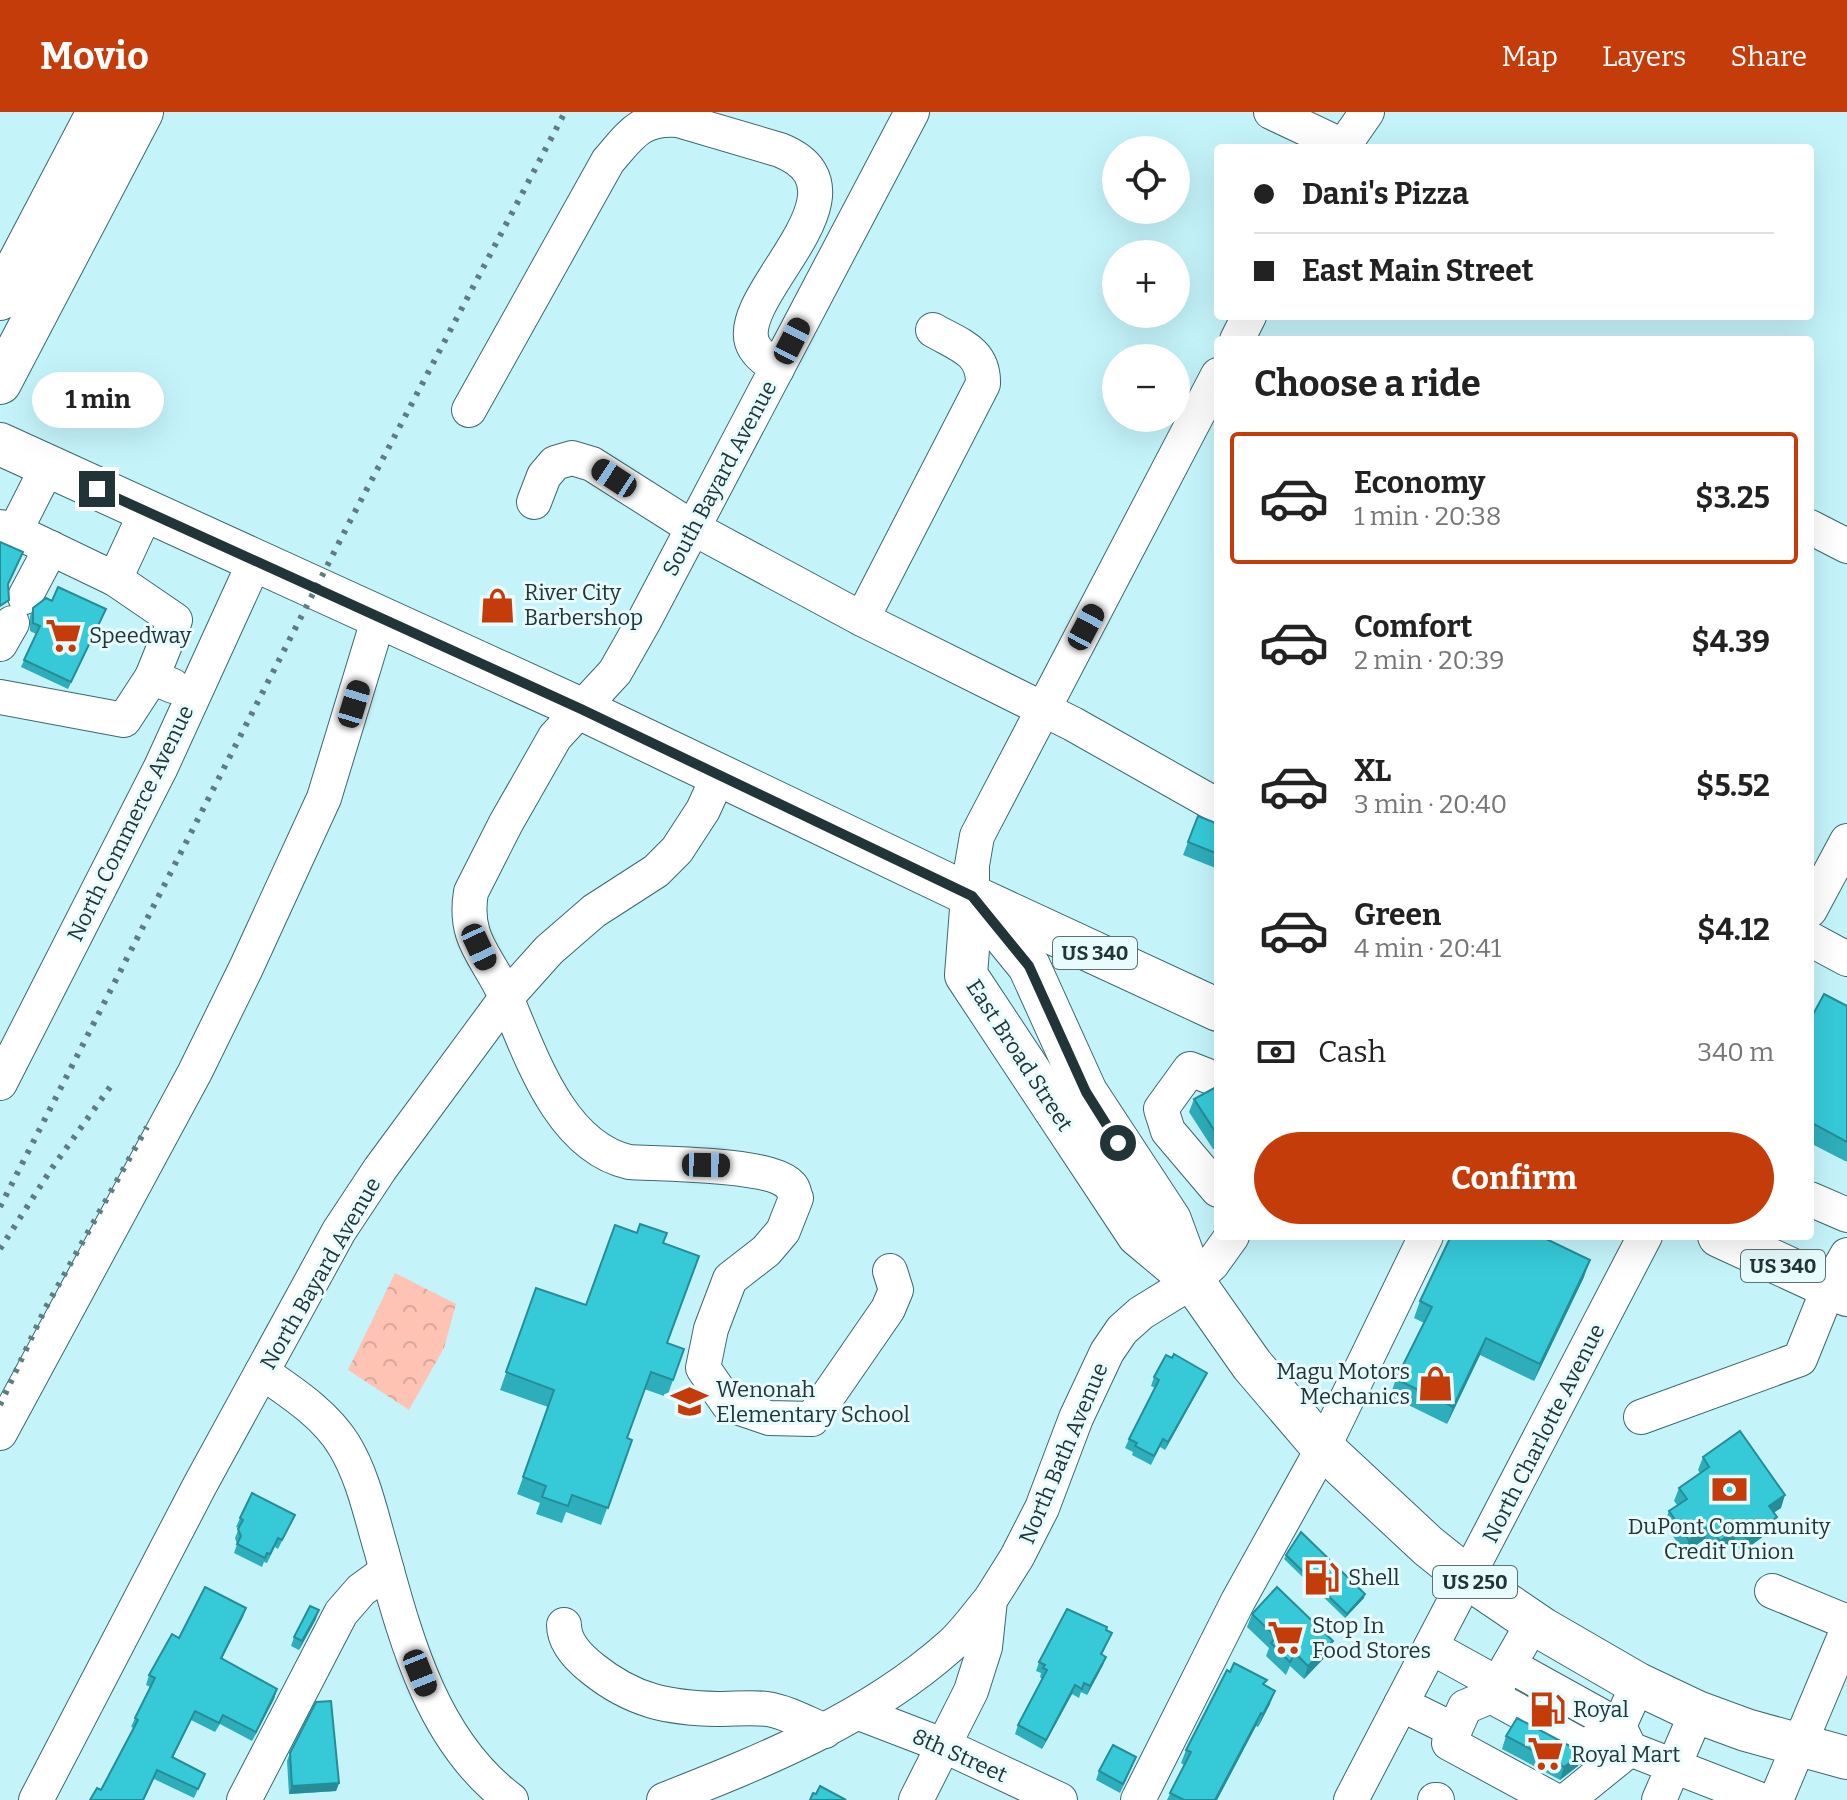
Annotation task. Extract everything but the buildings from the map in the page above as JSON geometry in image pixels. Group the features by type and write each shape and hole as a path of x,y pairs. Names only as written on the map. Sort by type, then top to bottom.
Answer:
{"main road":[{"path":"0,299 98,112"},
{"path":"0,383 142,112"},
{"name":"US 250","path":"0,444 581,709 972,896"},
{"name":"US 340","path":"972,896 1214,1008"},
{"name":"East Broad Street","path":"972,896 966,975 1138,1235 1193,1281"},
{"name":"East Broad Street","path":"972,896 1029,966 1086,1092 1170,1220 1193,1281 1252,1365 1323,1448 1428,1546 1533,1623 1638,1684 1697,1712 1847,1758"},
{"name":"US 340","path":"1730,1240 1841,1279"}],"street":[{"name":"South Bayard Avenue","path":"890,1271 896,1290 888,1309 812,1419 769,1418 728,1404 703,1368 711,1329 730,1279 766,1251 783,1231 796,1198 791,1186 780,1179 725,1166 629,1162 594,1148 577,1131 545,1085 523,1045 506,998 469,928 471,892 506,823 555,737 615,672 912,112"},
{"path":"1271,112 1336,144"},
{"path":"1344,144 1367,112"},
{"path":"469,410 608,161 636,129 661,119 678,120 780,150 796,157 810,174 815,199 807,224 759,309 751,330 752,342 758,353 777,369"},
{"path":"862,619 983,384 984,369 979,360 969,350 933,330"},
{"path":"972,896 972,865 977,836 1214,383"},
{"path":"534,502 549,468 564,459 580,459 592,464 693,528 862,619 1073,724 1214,804"},
{"path":"0,697 124,720 152,677 175,620 115,579 8,529 48,466"},
{"path":"115,579 146,512"},
{"path":"1814,529 1847,546"},
{"path":"12,615 51,548"},
{"name":"North Commerce Avenue","path":"0,1083 161,767 255,561"},
{"path":"0,1433 195,1072 246,968 324,798 379,617"},
{"path":"152,677 193,695"},
{"name":"North Bayard Avenue","path":"36,1800 133,1611 262,1372 339,1231 380,1169 506,998 549,950 594,911 656,871 677,850 703,810 719,775"},
{"path":"1814,903 1847,841"},
{"path":"1814,941 1847,959"},
{"path":"1214,1078 1190,1069 1161,1109 1168,1131 1214,1185"},
{"path":"1207,1153 1183,1117 1190,1106 1214,1089"},
{"path":"1814,1201 1847,1215"},
{"name":"North Bath Avenue","path":"916,1800 971,1691 985,1647 990,1600 1042,1508 1076,1418 1107,1352 1122,1330 1141,1313 1193,1281 1212,1264 1229,1240"},
{"path":"1138,1800 1238,1601 1323,1448 1424,1240"},
{"name":"North Charlotte Avenue","path":"1351,1800 1643,1240"},
{"path":"1641,1417 1800,1359 1841,1279"},
{"path":"262,1372 297,1397 326,1423 344,1445 368,1504 409,1644 432,1702 452,1737 476,1768 511,1800"},
{"path":"244,1800 341,1613 361,1590 387,1571"},
{"path":"1772,1591 1847,1622"},
{"path":"664,1800 734,1773 859,1713 905,1683 953,1644 990,1600"},
{"path":"1533,1623 1499,1682 1465,1707 1449,1743 1540,1797"},
{"path":"564,1625 567,1641 582,1661 634,1696 662,1705 698,1709 766,1709 782,1712 825,1731"},
{"path":"1776,1800 1847,1631"},
{"path":"1431,1647 1499,1682 1625,1737 1674,1766 1761,1800"},
{"path":"1567,1800 1625,1737 1638,1684"},
{"path":"1401,1704 1454,1730"},
{"path":"1659,1800 1697,1712"},
{"name":"8th Street","path":"859,1713 945,1746 1060,1800"}],"green space":[{"path":"395,1273 456,1304 444,1348 409,1410 348,1370"}],"railway":[{"path":"0,1207 348,525 565,112"},
{"path":"0,1249 52,1168 110,1087"},
{"path":"0,1405 45,1309 147,1127"}],"place":[{"name":"River City Barbershop","path":"498,605"},
{"name":"Speedway","path":"63,635"},
{"name":"Magu Motors Mechanics","path":"1436,1384"},
{"name":"Wenonah Elementary School","path":"690,1402"},
{"name":"DuPont Community Credit Union","path":"1729,1490"},
{"name":"Shell","path":"1322,1577"},
{"name":"Stop In Food Stores","path":"1286,1638"},
{"name":"Royal","path":"1547,1709"},
{"name":"Royal Mart","path":"1545,1754"}],"route":[{"path":"97,489 581,709 972,896 1029,966 1086,1092 1118,1143"}]}
